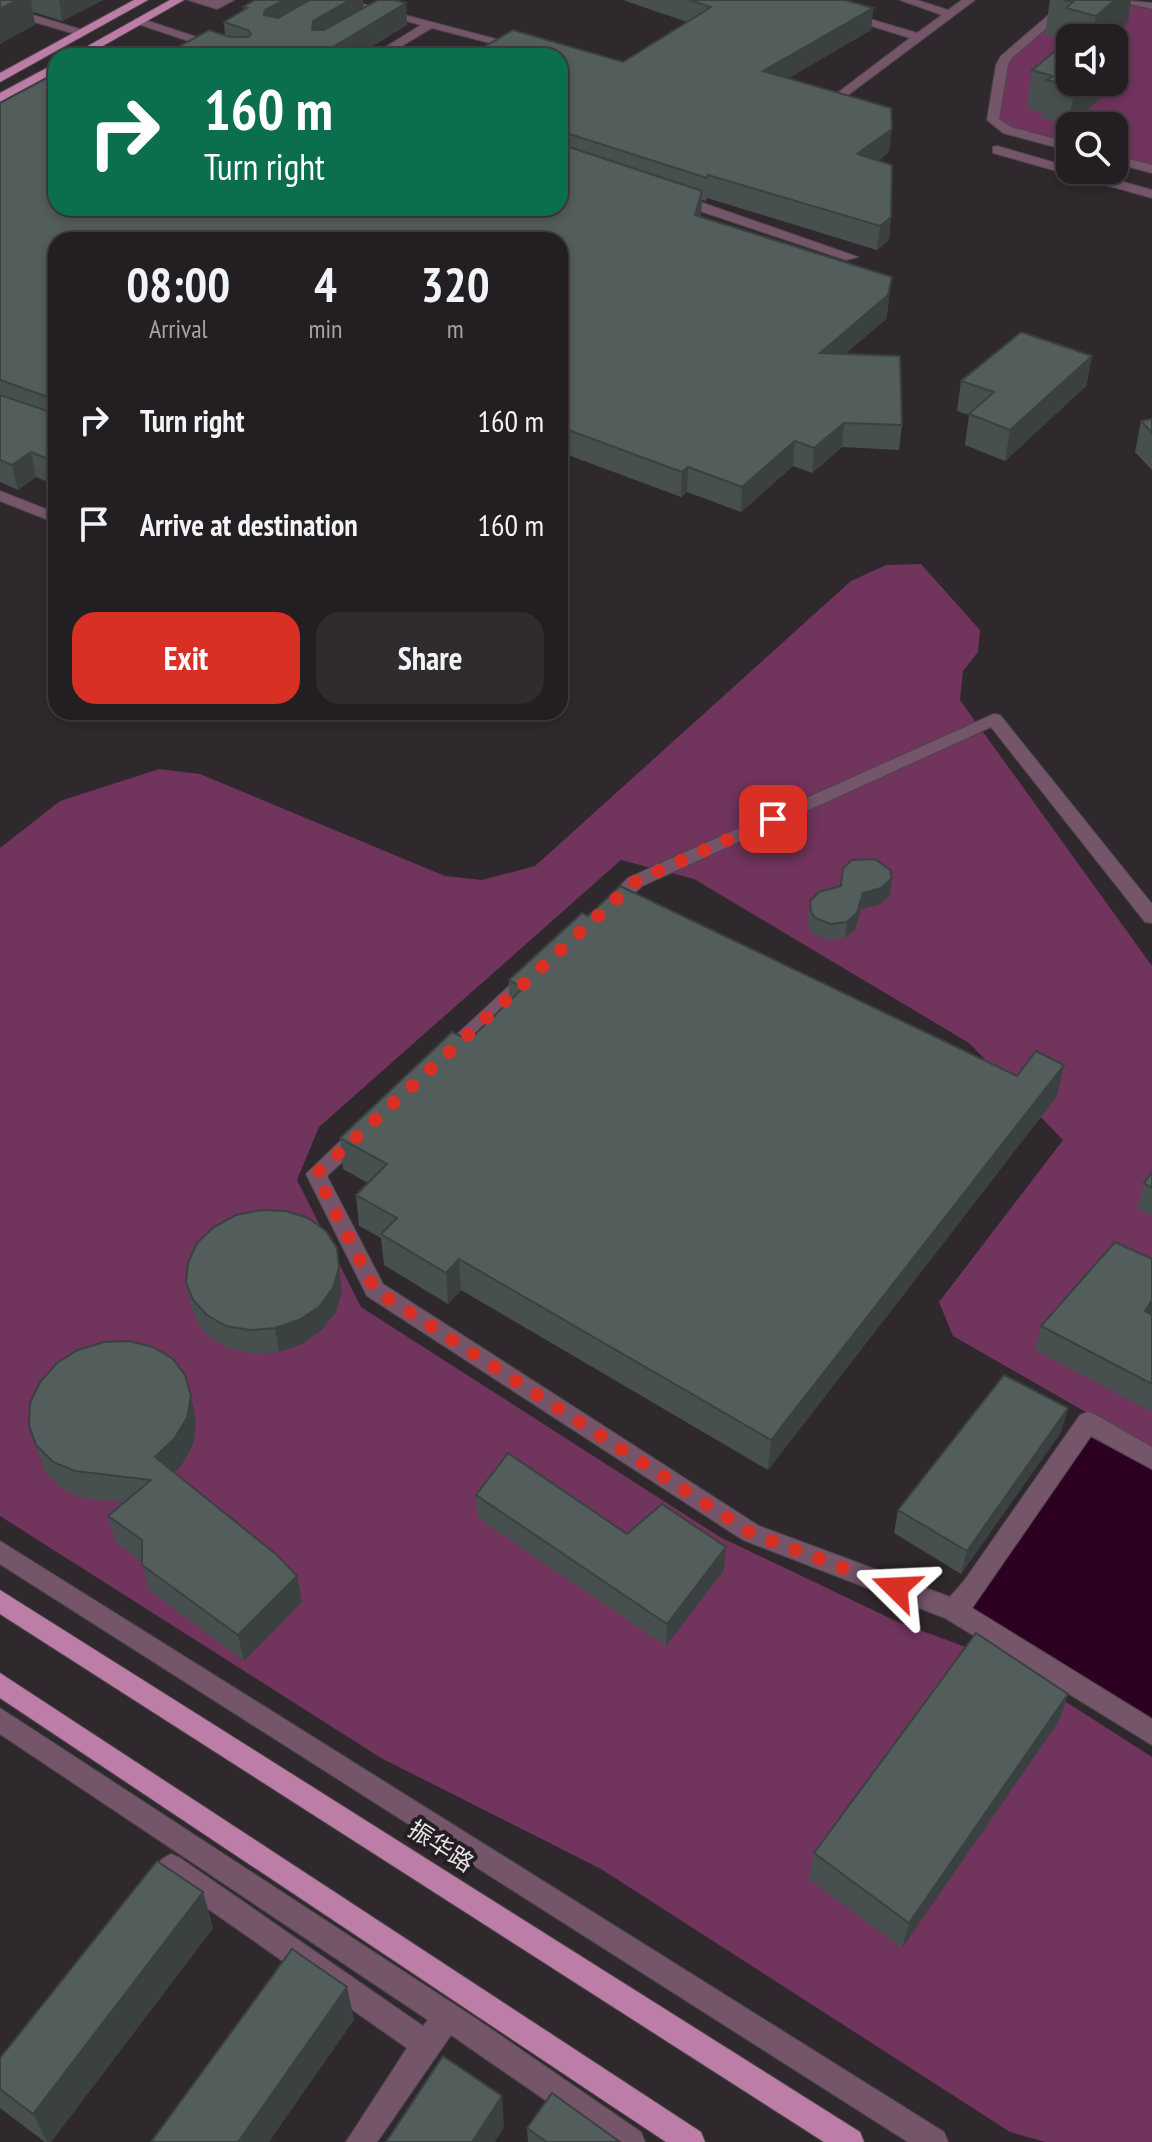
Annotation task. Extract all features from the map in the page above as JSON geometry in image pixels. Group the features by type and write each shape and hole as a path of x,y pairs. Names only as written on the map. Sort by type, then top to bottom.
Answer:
{"main road":[{"path":"55,48 142,0"},
{"path":"90,48 178,0"},
{"path":"0,78 48,52"},
{"path":"0,98 48,71"},
{"name":"振华路","path":"0,1601 850,2142"},
{"path":"0,1684 691,2142"}],"street":[{"path":"194,0 217,6 228,0"},
{"path":"794,0 919,37"},
{"path":"821,8 834,0"},
{"path":"906,0 950,14"},
{"path":"840,97 969,0"},
{"path":"1056,143 1007,130 993,120 1002,65 1007,56 1073,0"},
{"path":"1126,0 1152,6"},
{"path":"332,3 382,12 523,48"},
{"path":"0,8 82,33"},
{"path":"370,19 382,12"},
{"path":"139,21 220,48"},
{"path":"390,48 431,24"},
{"path":"997,150 1152,194"},
{"path":"1128,163 1152,169"},
{"path":"662,194 851,257"},
{"path":"0,496 48,515"},
{"path":"590,924 635,882 994,719 1152,917"},
{"path":"430,1070 544,966"},
{"path":"373,1122 316,1174 375,1290 751,1533 954,1610 1152,1733"},
{"path":"954,1610 973,1589 1088,1422 1152,1459"},
{"path":"0,1551 934,2142"},
{"path":"0,1720 631,2142"},
{"path":"133,1915 171,1867 426,2045"},
{"path":"360,2142 448,2017"}],"shaded area":[{"path":"1073,0 1126,0 1152,6 1152,169 1128,163 1128,112 1056,112 1056,143 1007,130 993,120 1002,65"},
{"path":"921,564 980,630 978,652 963,671 960,700 1152,966 1152,1450 953,1336 939,1302 1063,1140 969,1043 694,879 621,860 319,1127 297,1180 361,1307 720,1537 898,1622 1001,1660 1152,1757 1152,2142 1045,2142 1010,2132 601,1869 381,1758 0,1516 0,848 60,801 159,769 200,774 445,876 482,880 535,866 851,581 886,565"},
{"path":"1088,1422 1152,1459 1152,1733 954,1610"}],"building":[{"path":"0,0 17,0 0,9"},
{"path":"255,0 284,0 265,10 264,15 278,18 310,0 350,0 313,21 312,30 324,30 378,0 406,3 331,48 176,48 209,30 230,37 248,37 251,34 248,30 224,22 247,8 243,7"},
{"path":"689,0 845,0 873,8 763,71 891,108 892,129 857,154 892,165 891,217 880,226 708,175 707,178 568,134 568,48 483,48 513,30 623,62 711,7"},
{"path":"1063,0 1115,0 1096,16 1066,8 1073,2"},
{"path":"1056,50 1056,83 1047,80 1053,76 1032,70"},
{"path":"48,77 48,216 568,216 568,147 702,191 695,215 892,277 888,295 820,353 900,356 902,425 844,423 814,448 795,441 742,487 688,467 682,472 568,430 568,232 48,232 48,397 0,380 0,103"},
{"path":"1021,332 1092,356 1010,430 969,414 994,392 961,381"},
{"path":"0,395 48,411 48,459 31,452 12,465 0,460"},
{"path":"1152,419 1152,433 1141,421"},
{"path":"875,859 890,870 892,878 881,888 863,893 857,913 847,922 831,924 815,918 810,901 819,892 841,886 843,868 852,860"},
{"path":"620,886 1017,1076 1036,1051 1064,1065 771,1440 459,1259 446,1273 381,1234 397,1218 356,1195 387,1164 340,1138 452,1032 469,1040 523,988 509,980 582,913 588,916"},
{"path":"1152,1172 1152,1188 1144,1183"},
{"path":"261,1210 286,1211 308,1218 326,1231 337,1248 339,1268 333,1288 319,1307 299,1320 275,1328 250,1330 226,1326 207,1315 193,1300 186,1282 188,1263 197,1243 214,1227 236,1215"},
{"path":"1115,1242 1152,1259 1152,1300 1145,1311 1152,1315 1152,1384 1041,1326"},
{"path":"129,1341 153,1347 172,1358 185,1375 191,1396 187,1418 174,1439 155,1457 277,1555 297,1576 238,1635 142,1565 142,1540 108,1516 151,1480 75,1471 53,1462 36,1445 29,1425 30,1403 40,1382 57,1363 78,1350 104,1342"},
{"path":"1004,1375 1068,1408 967,1551 898,1510"},
{"path":"508,1453 627,1534 662,1504 726,1547 667,1624 476,1495"},
{"path":"976,1633 1068,1694 909,1923 814,1853"},
{"path":"157,1861 203,1892 33,2114 0,2089 0,2058"},
{"path":"292,1949 347,1987 238,2142 151,2142"},
{"path":"443,2056 502,2096 472,2142 386,2142"},
{"path":"552,2093 620,2142 547,2142 527,2128"}],"route":[{"path":"773,819 635,882 316,1174 375,1290 751,1533 896,1588"}]}
